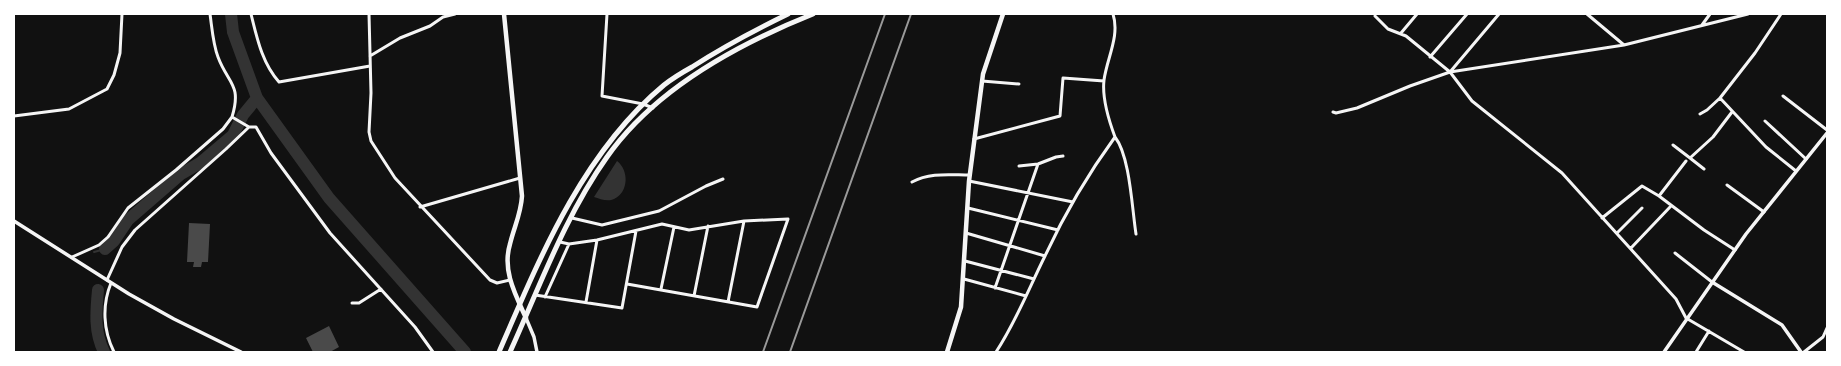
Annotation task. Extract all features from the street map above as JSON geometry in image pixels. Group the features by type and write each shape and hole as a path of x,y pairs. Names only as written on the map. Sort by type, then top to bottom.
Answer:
{"highway":[{"path":"499,352 520,304 568,206 591,166 614,135 643,104 665,84 711,55 788,14"},
{"path":"510,352 535,295 582,197 608,156 643,116 675,88 721,59 792,22 813,14"}],"main road":[{"path":"504,14 521,178 521,210 507,254 507,266 510,280 526,318"},
{"path":"946,352 961,308 969,181 982,81 996,30 1003,14"}],"street":[{"path":"14,116 69,108 106,89 114,75 120,53 122,14"},
{"path":"72,257 99,245 108,237 128,208 176,170 223,129 233,118 236,91 218,56 210,14"},
{"path":"251,14 258,44 270,72 279,82 370,66"},
{"path":"368,14 371,93 369,132 371,141 395,178 420,207 490,280 497,283 510,280"},
{"path":"370,56 400,38 430,26 443,17 455,14"},
{"path":"607,14 602,96 643,104 653,108"},
{"path":"1113,14 1116,30 1104,81 1106,101 1115,137 1125,157 1136,234"},
{"path":"1401,33 1417,14"},
{"path":"1430,57 1467,14"},
{"path":"1450,72 1499,14"},
{"path":"1587,14 1624,45"},
{"path":"1702,26 1710,14"},
{"path":"1333,112 1336,114 1357,108 1410,86 1450,72 1624,45 1748,14"},
{"path":"1700,114 1707,110 1720,98 1755,53 1780,14"},
{"path":"1375,16 1388,29 1401,33 1450,72 1472,101 1562,173 1676,299 1686,318 1744,352"},
{"path":"974,138 1060,116 1063,78 1104,81"},
{"path":"982,81 1019,84"},
{"path":"1664,352 1686,318 1735,250 1827,132 1783,96"},
{"path":"1720,98 1766,147 1796,172"},
{"path":"1690,158 1713,137 1732,112"},
{"path":"233,118 248,126 256,127 271,153 330,233 415,327 433,352"},
{"path":"1765,121 1806,159"},
{"path":"107,280 122,247 135,230 248,126"},
{"path":"996,352 1008,334 1045,256 1073,202 1115,137"},
{"path":"1673,145 1704,169"},
{"path":"1019,166 1038,164 1063,156"},
{"path":"1660,196 1686,161"},
{"path":"995,288 1038,164"},
{"path":"912,182 922,177 931,175 970,175"},
{"path":"420,207 521,178"},
{"path":"572,218 602,225 659,211 706,186 723,179"},
{"path":"969,181 1073,202"},
{"path":"1727,185 1764,212"},
{"path":"1602,218 1642,186 1660,196 1671,206 1735,250"},
{"path":"1631,248 1671,206"},
{"path":"968,208 1058,230"},
{"path":"1617,234 1642,208"},
{"path":"560,242 569,244 597,240 662,224 689,230 744,221 788,219 757,307 627,284"},
{"path":"14,221 111,283 174,319 241,352"},
{"path":"728,302 744,221"},
{"path":"694,296 708,226"},
{"path":"661,289 674,227"},
{"path":"535,295 622,308 636,230"},
{"path":"966,233 1045,256"},
{"path":"586,302 597,240"},
{"path":"546,297 569,244"},
{"path":"1675,253 1712,282 1782,325 1801,352"},
{"path":"965,261 1034,279"},
{"path":"964,279 1026,296"},
{"path":"111,283 107,292 104,318 108,341 114,352"},
{"path":"352,303 359,303 381,289"},
{"path":"526,318 534,337 537,352"},
{"path":"1804,352 1823,337 1827,328"},
{"path":"1696,352 1709,332"}],"shaded area":[{"path":"617,161 624,170 626,181 625,186 619,196 612,200 604,200 594,197"}],"building":[{"path":"189,223 210,224 208,262 202,262 201,267 193,267 194,262 187,262"},
{"path":"329,326 339,347 330,352 313,352 306,338"}],"waterway":[{"path":"231,14 233,32 257,98 329,198 465,352"},
{"path":"105,249 114,241 128,220 181,174 200,163 233,135 243,115 257,98"},
{"path":"94,252 105,249"},
{"path":"98,290 96,314 97,329 104,352"}],"railway":[{"path":"763,352 885,14"},
{"path":"790,352 911,14"}]}
